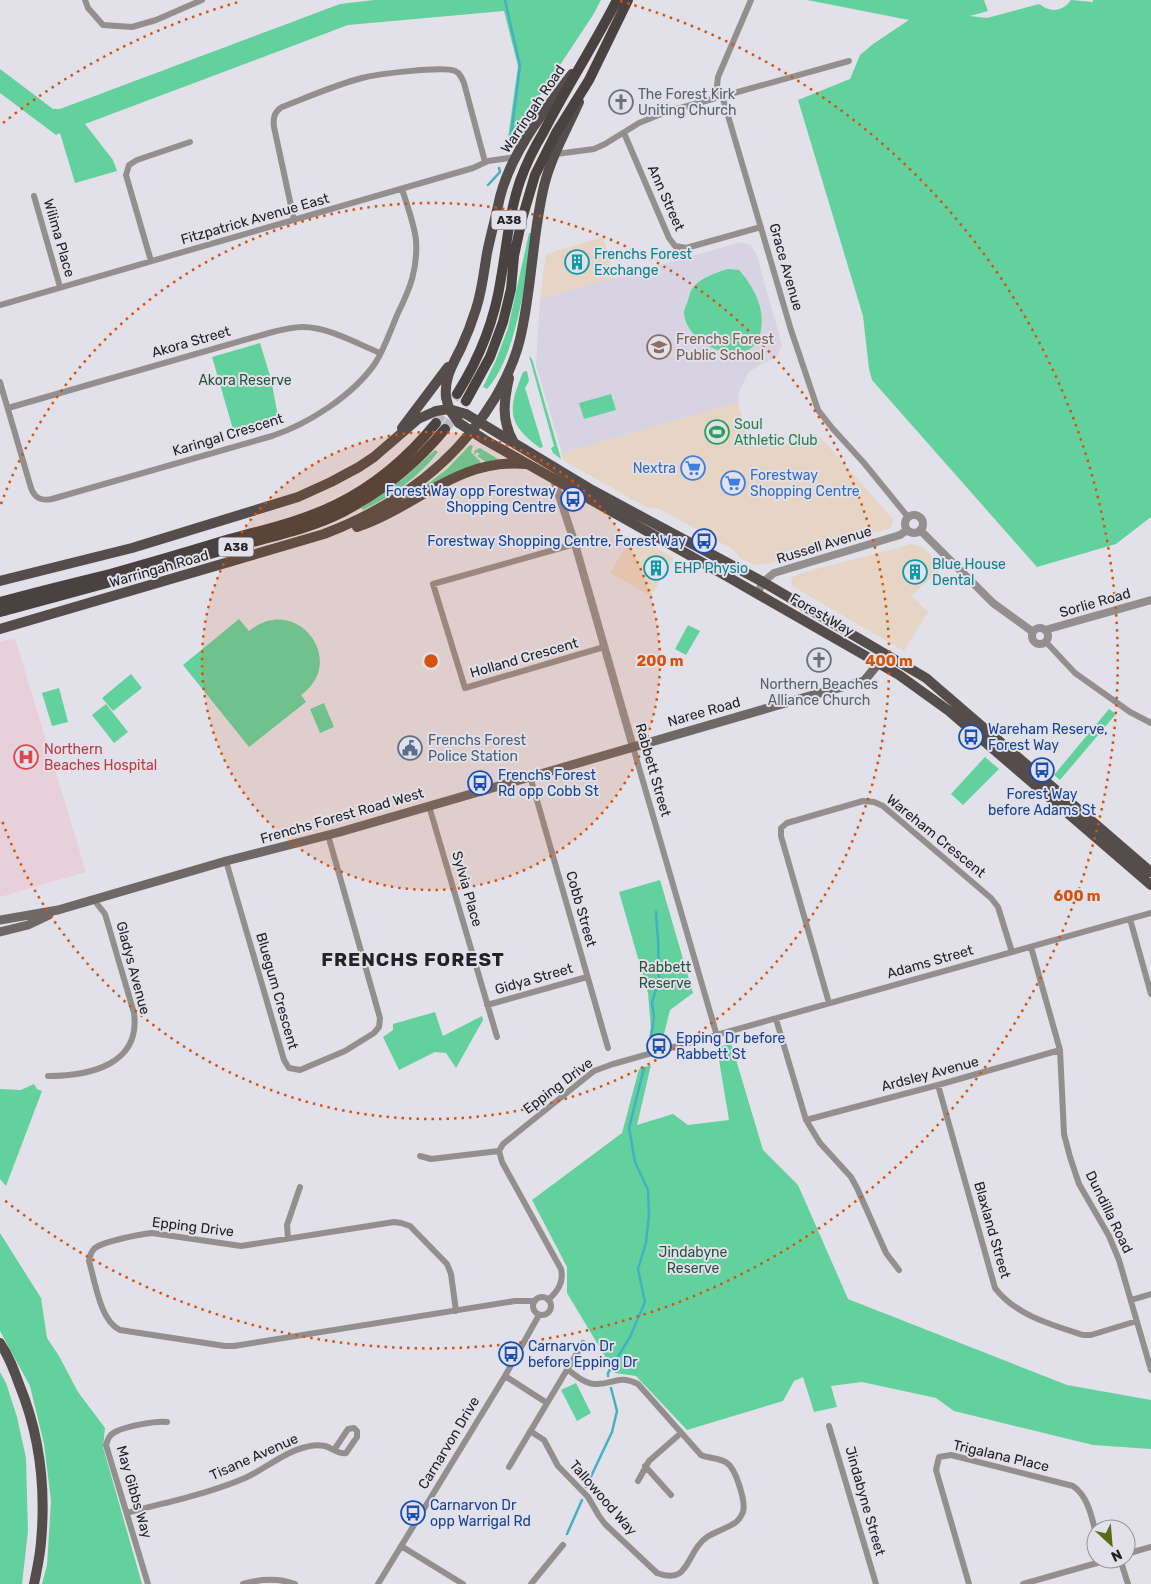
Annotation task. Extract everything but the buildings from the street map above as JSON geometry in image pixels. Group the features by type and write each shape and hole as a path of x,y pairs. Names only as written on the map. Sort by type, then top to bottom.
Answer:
{"highway":[{"name":"Warringah Road","path":"457,394 478,356 493,316 502,278 506,238 512,206 527,162 617,0"},
{"name":"Warringah Road","path":"466,401 490,357 503,322 511,289 514,256 520,228 535,175 556,133 588,80 628,0"},
{"name":"Warringah Road","path":"0,602 111,573 304,518 337,505 390,470 436,423"},
{"name":"Warringah Road","path":"0,612 206,555 311,524 341,513 397,478 430,448 445,429"},
{"path":"0,598 30,594"}],"main road":[{"name":"Warringah Road","path":"472,432 459,423 449,409 445,384 479,301 501,195 516,157 543,113 587,55"},
{"name":"Warringah Road","path":"0,629 307,540 354,522 399,498 440,467 472,432 512,366 520,340 527,305 538,213 548,172 588,80"},
{"name":"A38","path":"391,442 459,351"},
{"path":"512,366 505,398 504,417 506,428 513,442"},
{"name":"Warringah Road","path":"0,582 132,548 298,497 344,476 374,457 418,419 436,411 449,409 466,414 479,422"},
{"name":"Forest Way","path":"479,422 635,514 763,582 926,678 1151,872"},
{"name":"Forest Way","path":"472,432 880,664 925,693 1151,885"},
{"path":"307,540 368,523 440,483 463,474 496,464 529,465"},
{"name":"Naree Road","path":"633,747 859,684 868,678 886,654"},
{"name":"Frenchs Forest Road West","path":"0,920 58,910 633,747"},
{"name":"Frenchs Forest Road West","path":"0,932 28,925 58,910"},
{"path":"0,1343 6,1352 28,1405 39,1450 44,1489 41,1544 34,1584"}],"street":[{"path":"85,0 88,8 103,26 132,26 156,20 202,0"},
{"name":"Grace Avenue","path":"751,0 718,77 717,86 727,111 798,352 818,410 908,517"},
{"path":"556,154 594,149 651,117 849,61"},
{"path":"294,220 274,127 273,118 275,113 282,108 355,80 374,75 439,70 453,70 458,73 464,83 487,161"},
{"name":"Ann Street","path":"624,133 669,238 675,246 686,248 761,227"},
{"path":"151,262 126,175 129,165 137,160 190,142"},
{"name":"Fitzpatrick Avenue East","path":"0,305 473,168 487,161 516,157"},
{"name":"Karingal Crescent","path":"0,382 33,494 39,499 47,500 272,436 292,428 322,411 364,377 380,353 411,286 416,239 402,188"},
{"name":"Wilima Place","path":"34,196 60,287"},
{"name":"Akora Street","path":"8,408 292,327 326,331 380,353"},
{"name":"Rabbett Street","path":"553,478 575,544 717,1036"},
{"path":"914,515 921,519 923,525 920,530 914,533 907,530 905,522 908,517 914,515"},
{"name":"Russell Avenue","path":"763,582 774,573 900,535 907,530"},
{"path":"920,530 993,603 1033,632"},
{"name":"Holland Crescent","path":"575,544 433,584 465,688 604,647"},
{"path":"757,594 763,582"},
{"name":"Sorlie Road","path":"1045,630 1151,600"},
{"path":"1038,628 1045,630 1048,637 1046,642 1041,644 1035,643 1032,639 1033,632 1038,628"},
{"path":"1046,642 1075,673 1130,712 1151,724"},
{"name":"Cobb Street","path":"530,776 608,1048"},
{"name":"Wareham Crescent","path":"830,1003 781,836 781,828 787,823 853,804 874,802 883,806 991,898 998,907 1012,952"},
{"name":"Sylvia Place","path":"429,806 497,1037"},
{"name":"Bluegum Crescent","path":"226,861 284,1060 289,1068 300,1070 346,1051 374,1034 380,1027 380,1018 328,835"},
{"name":"Gladys Avenue","path":"48,1076 71,1076 97,1069 114,1061 127,1049 134,1036 136,1026 134,1013 105,914 94,900"},
{"name":"Adams Street","path":"717,1036 1151,913"},
{"path":"1130,920 1151,994"},
{"name":"Dundilla Road","path":"1031,947 1060,1050 1062,1112 1066,1142 1079,1184 1109,1236 1119,1260 1151,1370"},
{"name":"Gidya Street","path":"488,1005 587,977"},
{"path":"776,1019 806,1120 820,1143 851,1177 886,1253 898,1270"},
{"name":"Epping Drive","path":"499,1151 503,1144 594,1072 606,1066 717,1036"},
{"name":"Ardsley Avenue","path":"806,1120 1060,1050"},
{"name":"Blaxland Street","path":"938,1085 995,1288 1003,1298 1018,1310 1083,1336 1137,1321"},
{"path":"420,1156 431,1159 499,1151 502,1162 561,1269 561,1284 548,1300"},
{"path":"288,1238 287,1226 300,1187"},
{"name":"Epping Drive","path":"456,1311 451,1274 447,1264 410,1226 401,1223 394,1222 241,1246 152,1233 98,1246 90,1254 89,1261 105,1316 114,1327 120,1330 225,1346 244,1345 456,1311 516,1301 535,1301"},
{"path":"1131,1300 1151,1294"},
{"path":"543,1297 548,1300 551,1306 549,1312 539,1315 534,1309 535,1301 543,1297"},
{"name":"Carnarvon Drive","path":"378,1584 505,1376 539,1315"},
{"path":"509,1467 583,1343"},
{"name":"Tallowood Way","path":"530,1431 544,1440 558,1466 588,1497 598,1516 605,1524 657,1573 666,1577 681,1574 701,1542 712,1533 733,1524 740,1518 744,1505 732,1468 720,1459 711,1459 701,1455 638,1384 622,1379 594,1384 567,1370"},
{"path":"505,1376 547,1403"},
{"name":"May Gibbs Way","path":"148,1584 106,1445 108,1437 115,1432 156,1421 167,1422"},
{"name":"Jindabyne Street","path":"829,1426 876,1584"},
{"path":"638,1481 645,1466 681,1433"},
{"name":"Tisane Avenue","path":"127,1513 245,1478 293,1451 305,1447 317,1445 334,1450"},
{"name":"Trigalana Place","path":"969,1584 936,1470 939,1457 951,1455 1073,1486 1085,1498 1091,1519"},
{"path":"645,1466 671,1495"},
{"path":"531,1584 563,1545"},
{"path":"401,1546 463,1584"},
{"path":"1136,1551 1151,1547"},
{"path":"1023,1584 1086,1565"},
{"path":"1123,1569 1128,1584"},
{"path":"243,1584 255,1580 274,1580 295,1584"}],"shaded area":[{"path":"603,237 615,278 540,299 546,254"},
{"name":"Frenchs Forest Public School","path":"741,242 750,245 756,253 782,345 778,355 748,373 739,392 738,402 562,453 536,365 540,299"},
{"name":"Forestway Shopping Centre","path":"738,402 747,435 773,448 802,439 810,434 815,434 821,438 893,519 891,528 767,564 756,565 739,557 734,550 660,509 646,507 563,460 562,453"},
{"path":"633,535 674,558 651,596 610,573"},
{"path":"912,544 923,548 943,567 911,596 928,612 904,651 792,586 791,581 793,577 798,574"},
{"name":"Northern Beaches Hospital","path":"15,638 86,872 0,897 0,642"}],"green space":[{"path":"374,0 601,0 507,145 518,66 504,11 348,25 85,124 113,160 117,171 75,183 60,133 56,135 0,93 0,69 53,109 60,109 340,4"},
{"path":"807,0 984,0 988,11 970,16 987,18 1039,4 1048,9 1056,10 1064,7 1071,0 1093,2 1093,0 1151,0 1151,517 1116,544 1037,567 872,380 863,316 798,100 850,79 860,55 909,20"},
{"path":"529,233 532,233 527,271 513,337 497,375 487,389 483,387 508,328"},
{"path":"728,269 739,270 749,283 757,297 762,321 756,343 746,351 734,353 720,351 706,344 695,335 687,324 684,311 695,285 708,276"},
{"name":"Akora Reserve","path":"260,343 271,379 279,422 235,436 212,357"},
{"path":"529,356 532,359 561,459 553,453 551,448 554,446"},
{"path":"527,371 529,381 525,388 543,447 540,448 521,431 513,414 518,385 523,372"},
{"path":"611,394 616,410 584,419 579,403"},
{"path":"470,445 473,446 471,452 481,464 417,492 447,469"},
{"path":"478,448 498,459 487,463 477,456 480,454 476,452 476,455 474,453"},
{"path":"435,450 438,452 404,486 374,505 363,510 361,508 404,478"},
{"path":"239,619 249,631 267,621 284,620 299,625 311,636 318,650 320,665 314,681 301,695 306,702 249,747 183,665"},
{"path":"688,625 700,631 686,655 675,649"},
{"path":"131,674 142,688 113,711 102,698"},
{"path":"59,688 68,722 52,726 42,693"},
{"path":"324,703 334,727 320,733 310,709"},
{"path":"106,704 128,732 114,743 92,715"},
{"path":"1109,709 1116,714 1060,780 1054,775"},
{"path":"985,757 999,769 963,805 951,794"},
{"name":"Rabbett Reserve","path":"660,880 693,993 670,1010 663,1038 652,1041 648,993 619,892"},
{"path":"435,1012 443,1036 482,1016 483,1020 456,1068 446,1053 435,1052 399,1070 383,1037 393,1030 393,1024"},
{"name":"Jindabyne Reserve","path":"731,1043 763,1150 798,1185 848,1299 1067,1385 1151,1400 1151,1449 1093,1445 954,1411 936,1398 862,1382 831,1386 837,1407 814,1412 803,1377 794,1381 783,1401 687,1430 636,1376 615,1373 567,1293 567,1267 532,1200 622,1133 639,1069 651,1065 637,1125 673,1114 688,1125 729,1120 717,1048"},
{"path":"34,1084 37,1089 42,1091 6,1186 0,1179 0,1089 21,1090"},
{"path":"0,1233 41,1298 47,1338 78,1392 105,1428 103,1447 142,1584 42,1584 47,1565 51,1501 44,1444 30,1386 0,1331"},
{"path":"0,1372 6,1383 17,1417 26,1458 28,1531 22,1584 0,1584"},
{"path":"576,1383 591,1413 577,1421 561,1390"}],"waterway":[{"path":"505,0 520,66 511,135"},
{"path":"488,185 500,172 499,168"},
{"path":"649,1047 654,1017 652,1002 659,981 656,912"},
{"path":"608,1376 630,1337 645,1302 638,1269 646,1243 649,1214 648,1190 635,1162 629,1128 644,1068"},
{"path":"586,1487 612,1432 617,1411 611,1388"},
{"path":"567,1534 582,1500"}],"tunnel":[{"path":"436,423 457,394"},
{"path":"445,429 466,401"}],"place":[{"name":"The Forest Kirk Uniting Church","path":"621,102"},
{"name":"Frenchs Forest Exchange","path":"577,262"},
{"name":"Frenchs Forest Public School","path":"659,347"},
{"name":"Soul Athletic Club","path":"717,432"},
{"name":"Nextra","path":"693,468"},
{"name":"Forestway Shopping Centre","path":"733,483"},
{"name":"Forest Way opp Forestway Shopping Centre","path":"573,499"},
{"name":"Forestway Shopping Centre, Forest Way","path":"704,541"},
{"name":"EHP Physio","path":"656,568"},
{"name":"Blue House Dental","path":"915,572"},
{"name":"Northern Beaches Alliance Church","path":"819,660"},
{"name":"Wareham Reserve, Forest Way","path":"971,737"},
{"name":"Frenchs Forest Police Station","path":"410,748"},
{"name":"Northern Beaches Hospital","path":"26,757"},
{"name":"Forest Way before Adams St","path":"1042,770"},
{"name":"Frenchs Forest Rd opp Cobb St","path":"480,783"},
{"name":"Epping Dr before Rabbett St","path":"659,1046"},
{"name":"Carnarvon Dr before Epping Dr","path":"511,1354"},
{"name":"Carnarvon Dr opp Warrigal Rd","path":"413,1513"}],"district":[{"name":"FRENCHS FOREST","path":"413,959"}]}
